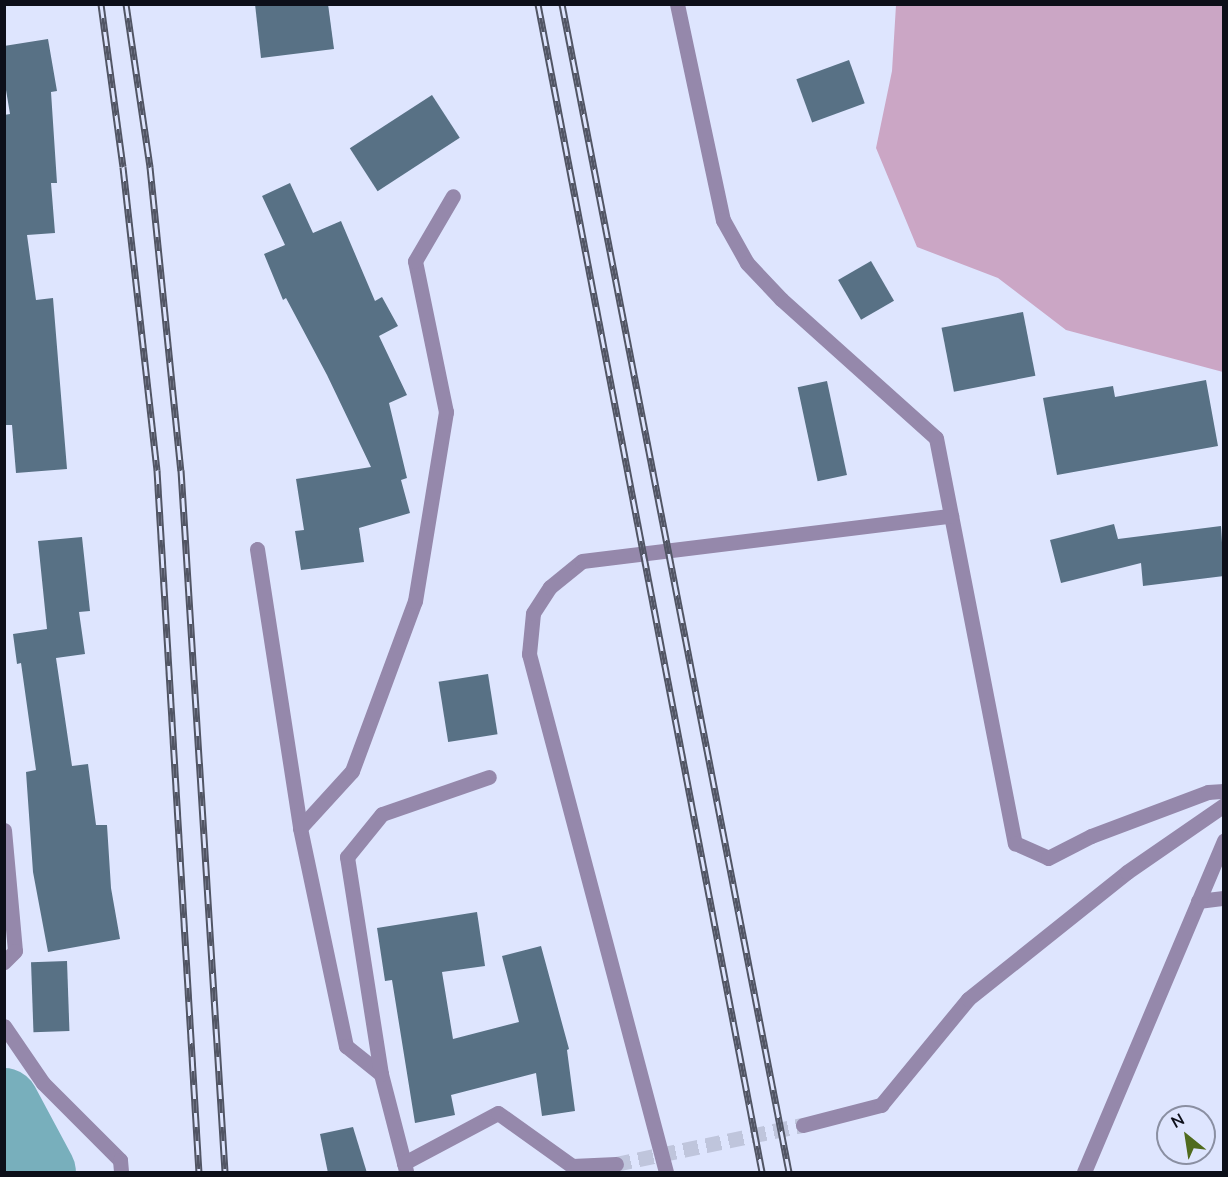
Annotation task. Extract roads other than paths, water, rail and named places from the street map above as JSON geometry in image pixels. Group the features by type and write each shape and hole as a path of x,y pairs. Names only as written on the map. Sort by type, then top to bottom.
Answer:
{"street":[{"path":"677,4 723,220 747,263 781,299 936,438 1015,843 1048,858 1091,836 1208,792 1224,792"},
{"path":"300,828 352,771 416,601 446,412 415,261 453,196"},
{"path":"666,1173 529,654 533,613 550,587 582,561 951,516"},
{"path":"256,549 300,828 346,1046 381,1074"},
{"path":"489,777 382,814 347,857 381,1074 405,1168 498,1113 572,1166 616,1164"},
{"path":"803,1125 881,1105 968,999 1127,872 1224,805"},
{"path":"4,830 15,951 4,962"},
{"path":"1084,1173 1224,840"},
{"path":"1198,900 1224,898"},
{"path":"4,1026 43,1083 120,1160 121,1173"}],"waterway":[{"path":"4,1103 41,1172"}],"tunnel":[{"path":"616,1164 803,1125"}],"railway":[{"path":"101,4 123,167 157,470 199,1172"},
{"path":"126,4 150,167 181,470 225,1172"},
{"path":"538,4 762,1172"},
{"path":"562,4 789,1172"}]}
